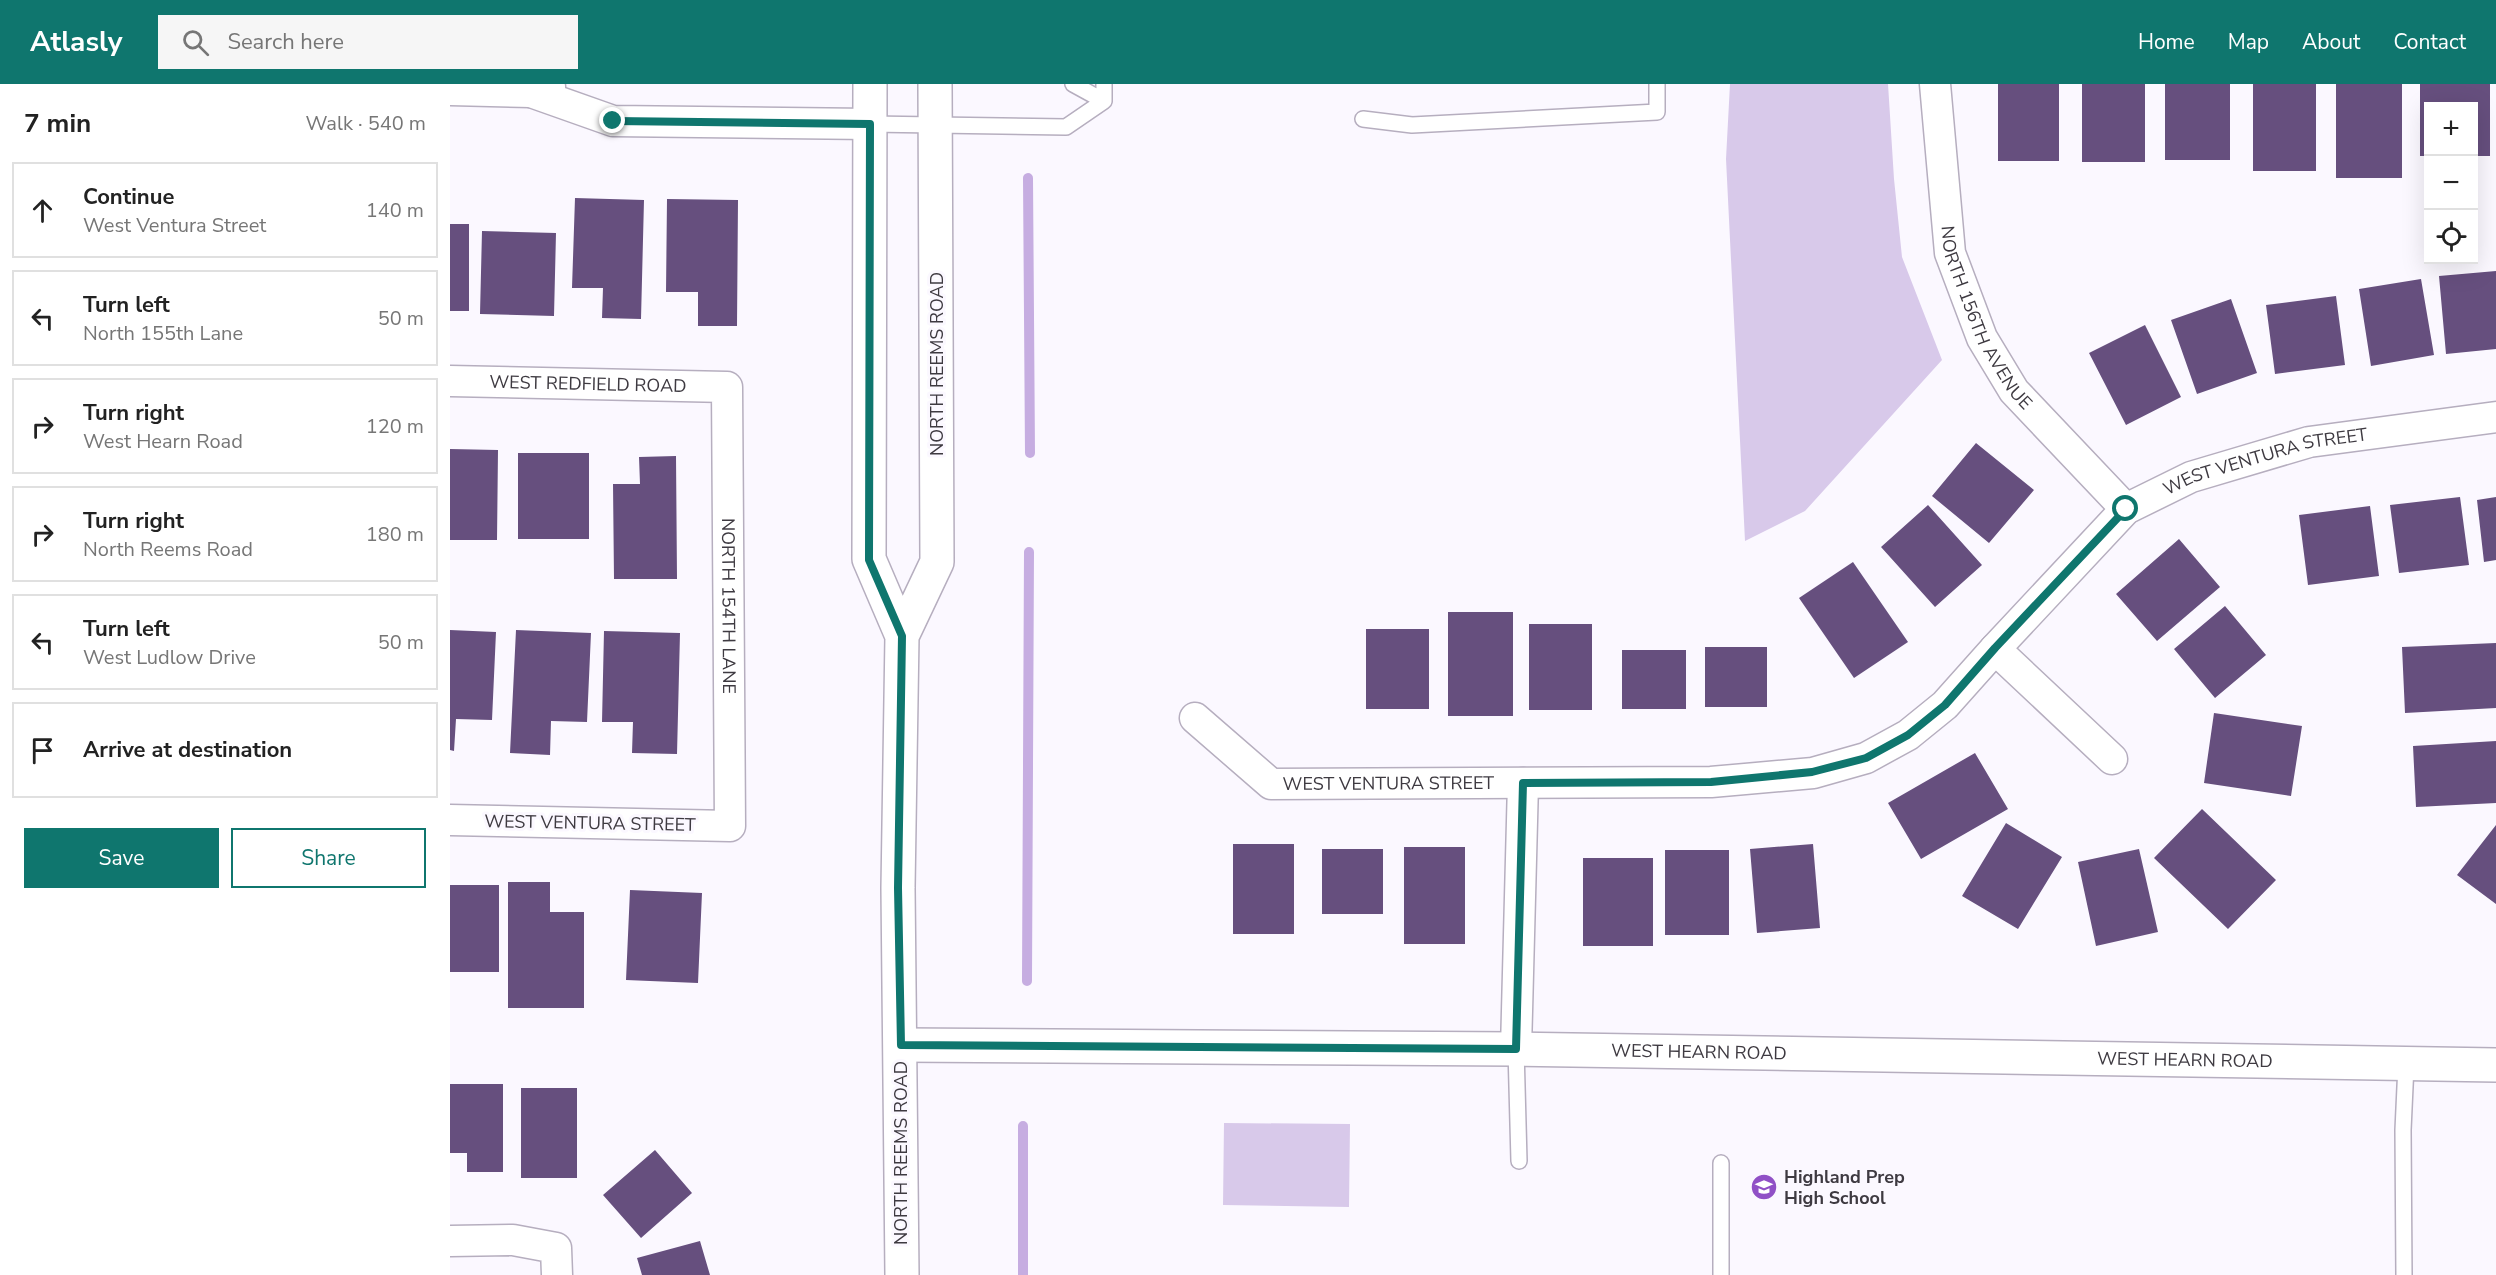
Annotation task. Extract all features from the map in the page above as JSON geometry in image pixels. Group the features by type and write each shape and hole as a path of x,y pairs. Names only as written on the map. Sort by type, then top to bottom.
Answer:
{"main road":[{"name":"NORTH REEMS ROAD","path":"870,84 869,560 902,636 898,888 902,1275"},
{"name":"NORTH REEMS ROAD","path":"902,636 937,562 935,84"},
{"name":"WEST HEARN ROAD","path":"901,1045 1516,1049 2496,1065"}],"street":[{"path":"450,90 531,92 562,84"},
{"name":"NORTH 156TH AVENUE","path":"1935,84 1950,253 1982,338 2014,391 2126,509"},
{"path":"531,92 613,121 870,124"},
{"name":"WEST REDFIELD ROAD","path":"450,381 727,387"},
{"name":"NORTH 154TH LANE","path":"727,387 730,825"},
{"name":"WEST VENTURA STREET","path":"1195,718 1271,784 1711,782 1812,772 1866,758 1908,735 1945,705 1995,648 2126,509 2191,477 2309,442 2496,417"},
{"path":"1995,648 2112,759"},
{"path":"1516,1049 1523,783"},
{"name":"WEST VENTURA STREET","path":"450,820 730,825"},
{"path":"450,1241 513,1240 556,1261"}],"lane":[{"path":"1073,84 1104,101"},
{"path":"1104,84 1104,101"},
{"path":"1363,119 1412,125 1657,112 1657,84"},
{"path":"870,124 1066,127 1104,101"},
{"path":"1516,1049 1519,1161"},
{"path":"2404,1273 2403,1130 2406,1065"},
{"path":"1720,1163 1721,1275"}],"shaded area":[{"path":"1730,84 1888,84 1902,257 1942,360 1805,511 1745,541 1726,159"},
{"path":"1224,1123 1350,1124 1349,1207 1223,1205"}],"building":[{"path":"1998,84 2059,84 2059,161 1998,161"},
{"path":"2082,84 2145,84 2145,162 2082,162"},
{"path":"2165,84 2230,84 2230,160 2165,160"},
{"path":"2253,84 2316,84 2316,171 2253,171"},
{"path":"2336,84 2402,84 2402,178 2336,178"},
{"path":"2420,84 2490,84 2490,156 2478,156 2478,102 2424,102 2424,156 2420,156"},
{"path":"575,198 644,200 641,319 602,318 603,288 572,288"},
{"path":"667,199 738,200 737,326 698,326 698,292 666,292"},
{"path":"450,224 469,224 469,311 450,311"},
{"path":"482,231 556,233 554,316 480,314"},
{"path":"2496,271 2496,349 2446,354 2439,276"},
{"path":"2421,279 2434,355 2371,366 2359,289"},
{"path":"2336,296 2345,365 2275,374 2266,305"},
{"path":"2231,299 2257,373 2197,394 2171,320"},
{"path":"2145,325 2181,397 2126,425 2089,353"},
{"path":"1976,443 2034,490 1989,543 1932,496"},
{"path":"450,449 498,450 497,540 450,540"},
{"path":"518,453 589,453 589,539 518,539"},
{"path":"676,456 677,579 614,579 613,484 640,484 639,457"},
{"path":"2460,497 2469,565 2399,573 2390,505"},
{"path":"2496,497 2496,560 2484,562 2477,500"},
{"path":"1928,505 1982,565 1935,607 1881,547"},
{"path":"2370,506 2379,576 2308,585 2299,515"},
{"path":"2179,539 2220,587 2157,641 2116,594"},
{"path":"1853,562 1908,642 1854,678 1799,598"},
{"path":"2225,606 2266,655 2215,698 2174,649"},
{"path":"1448,612 1513,612 1513,716 1448,716"},
{"path":"1529,624 1592,624 1592,710 1529,710"},
{"path":"1366,629 1429,629 1429,709 1366,709"},
{"path":"450,630 496,632 492,720 456,719 454,751 450,750"},
{"path":"516,630 591,633 587,722 551,721 550,755 510,753"},
{"path":"604,631 680,633 677,754 632,753 633,722 602,722"},
{"path":"2496,643 2496,708 2405,713 2402,647"},
{"path":"1705,647 1767,647 1767,707 1705,707"},
{"path":"1622,650 1686,650 1686,709 1622,709"},
{"path":"2214,713 2302,726 2291,796 2204,783"},
{"path":"2496,741 2496,803 2416,807 2413,746"},
{"path":"1975,753 2008,809 1921,859 1888,803"},
{"path":"2202,809 2276,880 2228,929 2154,858"},
{"path":"2006,823 2062,857 2018,929 1962,896"},
{"path":"2496,825 2496,904 2457,875"},
{"path":"1233,844 1294,844 1294,934 1233,934"},
{"path":"1813,844 1820,928 1757,933 1750,849"},
{"path":"1404,847 1465,847 1465,944 1404,944"},
{"path":"1322,849 1383,849 1383,914 1322,914"},
{"path":"2139,849 2158,932 2096,946 2078,862"},
{"path":"1665,850 1729,850 1729,935 1665,935"},
{"path":"1583,858 1653,858 1653,946 1583,946"},
{"path":"508,882 550,882 550,912 584,912 584,1008 508,1008"},
{"path":"450,885 499,885 499,972 450,972"},
{"path":"630,890 702,893 698,983 626,980"},
{"path":"450,1084 503,1084 503,1172 467,1172 467,1153 450,1153"},
{"path":"521,1088 577,1088 577,1178 521,1178"},
{"path":"655,1150 692,1193 641,1238 603,1195"},
{"path":"700,1241 710,1275 642,1275 637,1258"}],"waterway":[{"path":"1028,178 1030,453"},
{"path":"1027,981 1029,552"},
{"path":"1023,1126 1023,1275"}],"place":[{"name":"Highland Prep High School","path":"1764,1187"}],"route":[{"path":"613,121 870,124 869,560 902,636 898,888 901,1045 1516,1049 1523,783 1711,782 1812,772 1866,758 1908,735 1945,705 1995,648 2126,509"}]}
